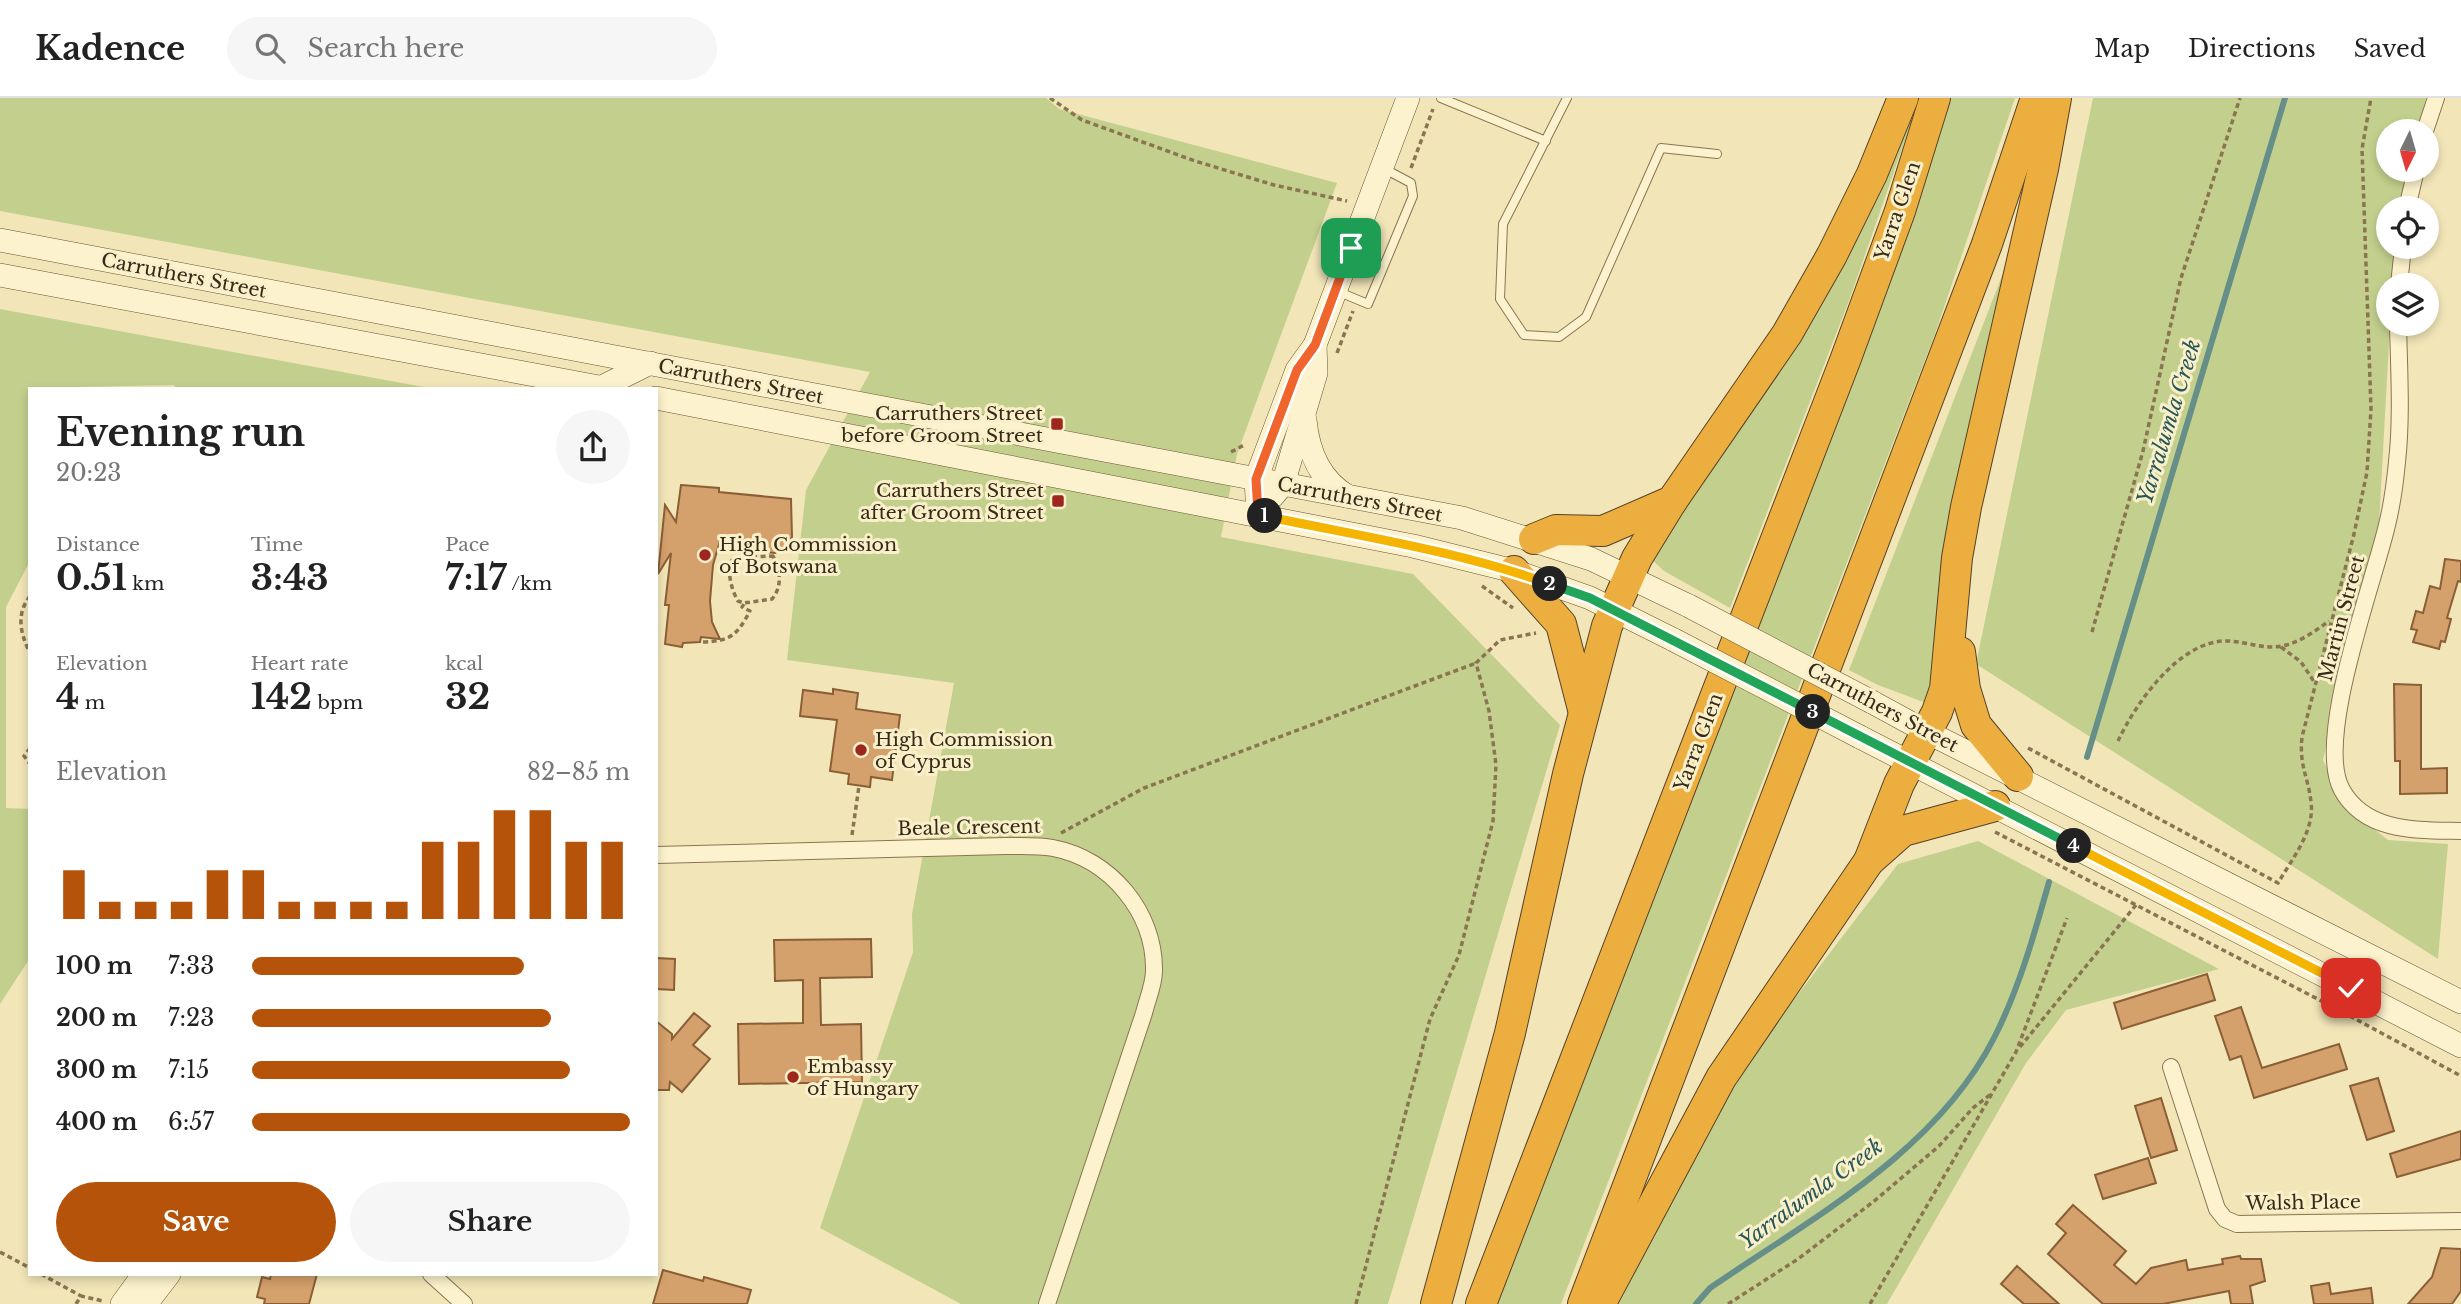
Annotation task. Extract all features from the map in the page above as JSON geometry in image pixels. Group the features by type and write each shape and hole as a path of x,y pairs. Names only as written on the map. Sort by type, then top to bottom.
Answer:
{"highway":[{"path":"1436,1304 1510,1033 1583,709 1614,610 1628,577 1672,501 1787,334 1832,255 1871,174 1903,98"},
{"name":"Yarra Glen","path":"1481,1304 1846,358 1900,211 1935,98"},
{"path":"1583,1304 1987,244 2036,98"},
{"path":"1600,1304 1721,1078 1869,861 1899,784 1927,732 1945,689 1957,558 1966,507 2043,169 2056,98"},
{"path":"1534,539 1556,530 1602,531 1672,501"},
{"path":"1514,571 1561,624 1583,709"},
{"path":"1954,607 1965,689 1976,725 2018,776"},
{"path":"1869,861 1903,831 1993,818"}],"main road":[{"path":"1258,514 1256,479 1297,370 1315,345 1408,98"},
{"name":"Carruthers Street","path":"0,240 1462,518 1534,539 1591,559 1689,606 1927,732 2461,1002"},
{"name":"Carruthers Street","path":"0,275 597,387"},
{"path":"1258,514 1283,484 1316,373 1315,345"},
{"path":"566,347 601,387"},
{"path":"604,387 650,363"},
{"path":"522,373 543,387"},
{"name":"Carruthers Street","path":"664,402 1258,514 1413,546 1514,571 1590,598 1911,763 1993,818 2461,1046"},
{"path":"1304,413 1307,436 1321,471 1330,486 1348,496"},
{"path":"122,1304 143,1276"},
{"path":"146,1304 167,1276"}],"street":[{"path":"2430,119 2436,98"},
{"name":"Martin Street","path":"2398,336 2397,462 2387,525 2348,663 2335,758 2341,789 2362,813 2393,828 2461,831"},
{"name":"Beale Crescent","path":"658,855 1034,847 1053,848 1082,857 1112,876 1137,908 1151,938 1154,973 1144,1013 1047,1304"},
{"name":"Walsh Place","path":"2171,1067 2217,1209 2225,1219 2237,1224 2461,1221"},
{"path":"433,1276 464,1304"}],"lane":[{"path":"1439,98 1546,141"},
{"path":"1567,98 1503,224 1500,299 1524,335 1559,337 1586,317 1661,148 1717,154"},
{"path":"1336,291 1368,304 1413,196 1411,183 1381,166"}],"path":[{"path":"1050,98 1082,120 1195,161 1274,185 1366,206"},
{"path":"1406,179 1439,98"},
{"path":"2092,632 2143,451 2181,278 2239,98"},
{"path":"2028,748 2278,883 2310,823 2312,805 2303,775 2301,750 2330,620 2354,534 2368,459 2371,409 2362,149 2371,98"},
{"path":"1335,359 1357,299"},
{"path":"1221,456 1247,444 1252,438"},
{"path":"773,556 779,569 777,593 772,599 744,603 738,601 733,593 729,564 733,558 773,556"},
{"path":"28,600 21,612 21,635 28,649"},
{"path":"703,642 722,642 740,631 750,611 742,607 744,603"},
{"path":"2280,647 2315,631 2330,620"},
{"path":"1034,847 1144,788 1476,663 1500,640 1550,630 1561,624"},
{"path":"2118,741 2140,702 2193,650 2223,641 2280,647 2301,662 2316,684"},
{"path":"1356,1304 1430,1019 1459,955 1493,821 1496,765 1489,711 1476,663"},
{"path":"849,851 859,786"},
{"path":"1993,818 2136,905 2461,1076"},
{"path":"1870,1304 2016,1052 2136,905"},
{"path":"2016,1052 2067,918"},
{"path":"1728,1304 1798,1259 1873,1202 1939,1146 1973,1108 1992,1093"},
{"path":"0,1252 28,1267"},
{"path":"45,1276 81,1296"}],"green space":[{"path":"0,98 1046,98 1059,109 1337,183 1237,454 1221,537 1413,574 1560,725 1388,1304 961,1304 820,1228 913,952 912,914 954,683 787,660 806,490 870,372 0,211"},
{"path":"1951,98 2015,98 1935,334 1561,1304 1495,1304 1929,167"},
{"path":"2093,98 2426,98 2421,119 2376,119 2376,182 2406,182 2403,196 2376,196 2376,259 2393,259 2393,273 2376,273 2376,336 2389,336 2379,525 2323,760 2346,807 2388,840 2448,844 2438,959 1976,664"},
{"path":"1907,119 1912,120 1850,298 1730,608 1664,571 1652,560"},
{"path":"2005,268 2012,270 1939,664 1926,703 1878,685 1849,670"},
{"path":"0,309 424,387 28,387 28,565 6,607 6,808 28,809 28,961 0,1004"},
{"path":"1978,841 2219,969 2066,1010 2026,1063 1887,1304 1619,1304 1727,1087 1898,864"}],"building":[{"path":"681,485 719,488 719,492 791,499 792,537 786,547 775,553 735,550 720,541 713,565 710,601 712,622 720,639 701,637 700,642 683,643 682,647 665,644 669,605 665,605 671,553 658,574 665,505 676,522"},
{"path":"2445,559 2461,561 2461,582 2458,581 2447,618 2451,619 2445,642 2441,641 2439,649 2413,642 2417,630 2411,629 2416,611 2423,613 2430,586 2440,589"},
{"path":"2394,684 2421,685 2421,769 2447,768 2447,793 2400,794 2400,761 2395,761"},
{"path":"833,689 858,693 856,709 900,715 892,780 871,777 870,787 848,784 849,774 830,771 837,720 800,716 803,690 833,694"},
{"path":"871,939 872,977 820,978 821,1025 861,1024 862,1082 739,1084 738,1024 803,1023 803,980 775,981 774,940"},
{"path":"658,958 675,959 674,990 658,989"},
{"path":"2207,974 2215,1000 2122,1029 2114,1003"},
{"path":"2241,1007 2262,1068 2339,1044 2347,1069 2254,1098 2241,1056 2230,1060 2215,1016"},
{"path":"694,1013 710,1026 693,1045 710,1059 682,1092 670,1082 669,1090 658,1090 658,1023 672,1034 672,1039"},
{"path":"2378,1078 2394,1131 2367,1140 2350,1086"},
{"path":"2161,1098 2177,1150 2151,1158 2135,1106"},
{"path":"2461,1131 2461,1159 2397,1177 2390,1154"},
{"path":"2148,1158 2156,1183 2103,1199 2095,1175"},
{"path":"2073,1205 2126,1251 2114,1265 2136,1284 2151,1268 2186,1260 2188,1270 2223,1264 2222,1259 2240,1256 2241,1259 2261,1259 2265,1281 2250,1286 2253,1304 2231,1304 2229,1291 2163,1304 2103,1304 2048,1254 2066,1233 2056,1224"},
{"path":"2441,1248 2461,1249 2461,1291 2452,1304 2408,1304 2432,1277"},
{"path":"2017,1266 2059,1304 2024,1304 2001,1284"},
{"path":"663,1270 703,1281 704,1277 751,1290 747,1304 653,1304"},
{"path":"271,1276 316,1276 309,1304 264,1304 265,1299 257,1297 262,1277 270,1279"},
{"path":"2329,1283 2331,1294 2371,1288 2373,1304 2314,1304 2311,1286"}],"waterway":[{"name":"Yarralumla Creek","path":"2087,757 2285,98"},
{"name":"Yarralumla Creek","path":"1696,1304 1710,1288 1868,1180 1906,1149 1940,1115 1969,1079 2003,1019 2025,962 2049,882"}],"place":[{"name":"Carruthers Street before Groom Street","path":"1057,424"},
{"name":"Carruthers Street after Groom Street","path":"1058,501"},
{"name":"High Commission of Botswana","path":"705,555"},
{"name":"High Commission of Cyprus","path":"861,750"},
{"name":"Embassy of Hungary","path":"793,1077"}],"route":[{"path":"1351,248 1315,345 1297,370 1256,479 1258,514 1413,546 1514,571 1590,598 2351,988"}]}
